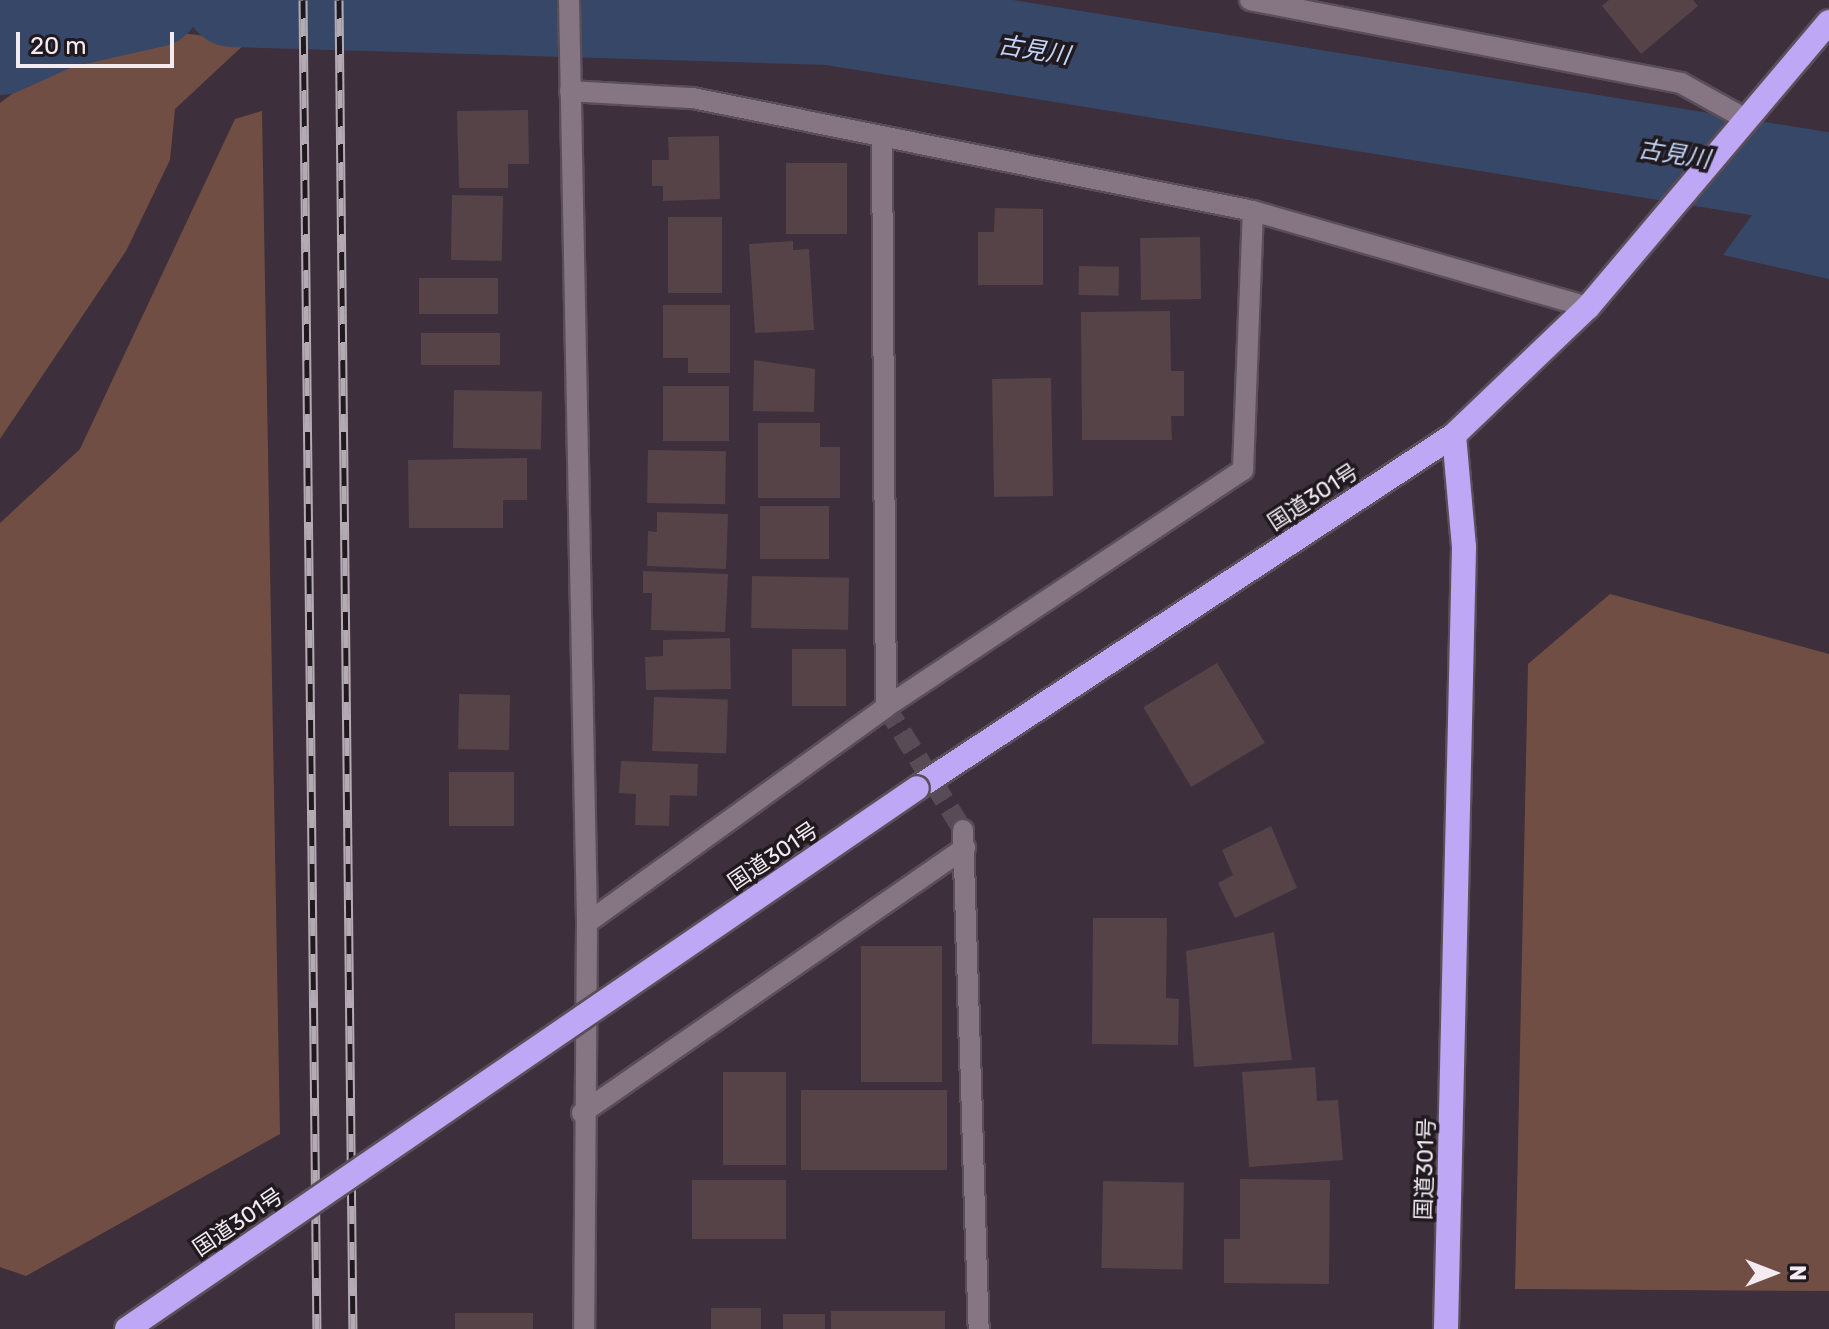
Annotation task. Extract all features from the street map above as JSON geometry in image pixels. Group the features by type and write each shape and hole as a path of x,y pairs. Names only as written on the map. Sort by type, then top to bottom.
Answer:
{"highway":[{"name":"国道301号","path":"127,1329 917,788 1454,435 1588,307 1824,28"},
{"name":"国道301号","path":"1446,1329 1464,547 1454,435"}],"street":[{"path":"569,0 587,923 582,1113 584,1329"},
{"path":"1250,0 1681,83 1746,119"},
{"path":"570,91 693,98 882,139 1253,211 1588,307"},
{"path":"882,139 886,707"},
{"path":"587,923 886,707 1243,470 1253,211"},
{"path":"582,1113 964,839 979,1329"}],"shaded area":[{"path":"173,32 248,41 175,109 170,160 126,251 0,439 0,103 66,53"},
{"path":"262,111 280,1134 26,1276 0,1267 0,523 80,449 235,119"},
{"path":"1610,594 1829,654 1829,1291 1515,1289 1528,664"}],"water":[{"path":"1778,179 1829,190 1829,279 1723,255"}],"building":[{"path":"1609,0 1693,0 1698,6 1641,54 1602,6"},
{"path":"528,110 529,164 508,164 508,188 459,188 457,111"},
{"path":"719,136 720,199 663,201 663,186 652,186 652,160 669,160 668,137"},
{"path":"786,163 847,163 847,234 786,234"},
{"path":"452,195 503,196 502,261 451,260"},
{"path":"995,208 1043,209 1043,285 978,285 978,232 994,232"},
{"path":"668,217 722,217 722,293 668,293"},
{"path":"1200,237 1201,299 1141,300 1140,238"},
{"path":"793,241 793,250 809,249 814,330 755,333 749,244"},
{"path":"1079,266 1119,267 1118,296 1078,295"},
{"path":"419,278 498,278 498,314 419,314"},
{"path":"663,305 730,305 730,373 688,373 688,358 663,358"},
{"path":"1170,311 1171,371 1184,371 1184,416 1171,416 1172,440 1082,440 1081,312"},
{"path":"421,333 500,333 500,365 421,365"},
{"path":"754,360 815,369 814,412 753,411"},
{"path":"1051,378 1053,496 994,497 992,379"},
{"path":"663,386 729,386 729,441 663,441"},
{"path":"454,390 542,392 541,450 453,448"},
{"path":"758,423 820,423 820,447 840,447 840,498 758,498"},
{"path":"648,450 726,451 725,504 647,503"},
{"path":"527,458 527,500 503,500 503,528 409,528 408,460"},
{"path":"760,506 829,506 829,559 760,559"},
{"path":"657,512 728,514 726,569 647,566 648,531 657,532"},
{"path":"643,571 728,574 725,632 651,630 652,593 643,593"},
{"path":"752,576 849,578 848,630 751,628"},
{"path":"730,638 731,689 646,690 645,657 663,656 663,640"},
{"path":"792,649 846,649 846,706 792,706"},
{"path":"1217,663 1265,743 1191,787 1143,707"},
{"path":"459,694 510,695 509,750 458,749"},
{"path":"654,697 728,700 726,754 652,751"},
{"path":"621,761 698,764 697,796 670,795 669,826 635,825 636,794 619,793"},
{"path":"449,772 514,772 514,826 449,826"},
{"path":"1271,826 1297,888 1235,918 1218,883 1233,875 1222,850"},
{"path":"1093,918 1167,918 1166,998 1179,999 1178,1045 1092,1044"},
{"path":"1274,932 1292,1060 1194,1067 1186,951"},
{"path":"861,946 942,946 942,1082 861,1082"},
{"path":"1315,1067 1317,1101 1338,1100 1343,1160 1249,1167 1242,1072"},
{"path":"723,1072 786,1072 786,1165 723,1165"},
{"path":"801,1090 947,1090 947,1170 801,1170"},
{"path":"1240,1179 1330,1180 1329,1284 1224,1283 1224,1239 1240,1239"},
{"path":"692,1180 786,1180 786,1239 692,1239"},
{"path":"1103,1181 1184,1182 1182,1269 1101,1268"},
{"path":"711,1308 761,1308 761,1329 711,1329"},
{"path":"831,1311 945,1311 945,1329 831,1329"},
{"path":"455,1313 533,1313 533,1329 455,1329"},
{"path":"783,1314 825,1314 825,1329 783,1329"}],"waterway":[{"name":"古見川","path":"0,48 58,22 155,0"},
{"name":"古見川","path":"232,0 830,18 1829,180"}],"tunnel":[{"path":"886,707 963,830"}],"railway":[{"path":"303,0 317,1329"},
{"path":"339,0 353,1329"}]}
